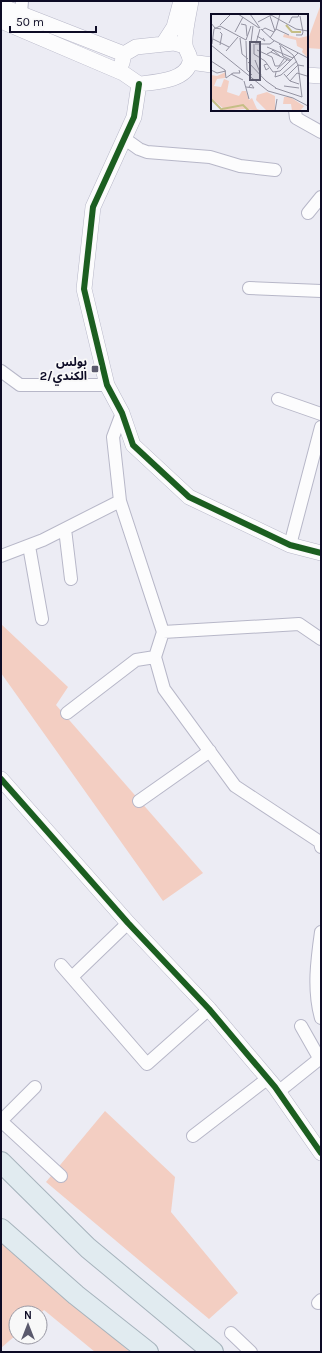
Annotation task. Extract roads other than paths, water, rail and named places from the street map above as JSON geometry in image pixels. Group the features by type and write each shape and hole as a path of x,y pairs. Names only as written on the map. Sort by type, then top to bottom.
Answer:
{"highway":[{"path":"1,1162 88,1248 213,1352"},
{"path":"1,1229 76,1295 148,1352"}],"street":[{"path":"163,44 174,27 181,1"},
{"path":"1,21 123,73 139,84 171,79 181,74 187,68 190,62 190,54 185,46 191,1"},
{"path":"1,6 22,7 124,54"},
{"path":"123,73 122,61 124,54 136,47 174,43 185,46"},
{"path":"190,62 211,65"},
{"path":"308,75 321,76"},
{"path":"139,84 134,117 93,207 84,289 107,385 122,413 134,445 189,497 290,545 321,553"},
{"path":"295,111 296,118 321,132"},
{"path":"125,139 139,149 147,152 210,157 240,166 275,170"},
{"path":"308,213 321,197"},
{"path":"249,288 321,291"},
{"path":"1,371 20,385 107,385"},
{"path":"278,399 321,414"},
{"path":"122,413 113,437 120,501 163,632 155,657 164,689 236,786 320,842 321,847"},
{"path":"290,545 321,427"},
{"path":"1,556 43,540 120,501"},
{"path":"65,529 72,579"},
{"path":"29,546 42,619"},
{"path":"163,632 299,624 321,639"},
{"path":"66,713 136,660 155,657"},
{"path":"139,801 210,751"},
{"path":"1,779 128,923 209,1009 278,1092 321,1153"},
{"path":"72,977 128,923"},
{"path":"321,932 317,958 317,1004 321,1018"},
{"path":"61,965 147,1064 209,1009"},
{"path":"278,1092 318,1060 318,1056 300,1026"},
{"path":"193,1136 267,1079"},
{"path":"35,1087 1,1121 61,1176"},
{"path":"231,1333 251,1352"}],"place":[{"name":"بولس 2/الكندي","path":"95,369"}]}
